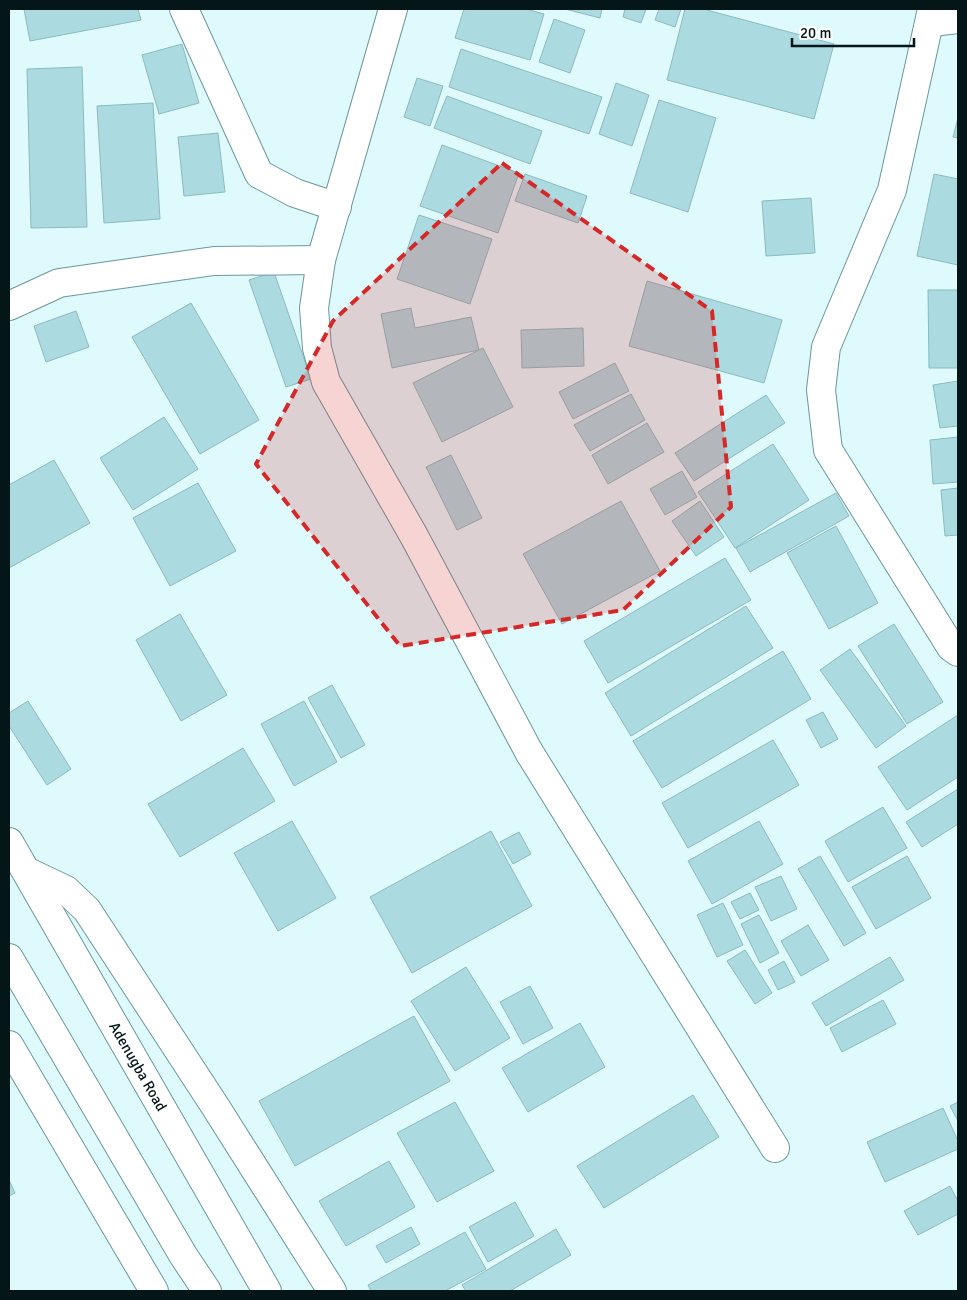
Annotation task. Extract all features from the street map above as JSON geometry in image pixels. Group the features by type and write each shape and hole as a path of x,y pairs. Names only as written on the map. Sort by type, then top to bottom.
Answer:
{"street":[{"path":"184,9 259,174 295,192 337,207"},
{"path":"393,9 321,260 314,308 317,348 326,382 414,536 529,752 776,1148"},
{"path":"958,19 932,15 892,190 826,347 821,390 828,450 951,647 958,652"},
{"path":"9,306 59,283 214,261 321,260"},
{"name":"Adenugba Road","path":"9,842 28,872 267,1291"},
{"path":"28,872 66,890 87,910 215,1106 332,1291"},
{"path":"9,958 207,1291"},
{"path":"9,1045 154,1291"}],"highlighted area":[{"path":"502,163 712,311 731,507 623,610 400,646 256,464 333,321"}],"building":[{"path":"24,9 138,9 141,20 30,41"},
{"path":"464,9 526,9 544,14 530,60 455,38"},
{"path":"565,9 602,9 600,18"},
{"path":"625,9 646,9 641,23 623,17"},
{"path":"659,9 681,9 675,27 655,20"},
{"path":"685,9 703,9 834,44 814,119 667,80"},
{"path":"554,19 585,30 570,73 539,62"},
{"path":"182,44 199,103 159,114 142,55"},
{"path":"461,49 602,97 589,134 449,87"},
{"path":"82,67 87,227 31,228 27,69"},
{"path":"417,78 443,86 430,126 404,117"},
{"path":"616,83 649,95 632,146 599,134"},
{"path":"447,96 542,131 530,164 434,128"},
{"path":"659,100 716,118 688,212 630,193"},
{"path":"153,103 160,219 104,223 97,106"},
{"path":"958,118 958,138 953,137"},
{"path":"218,133 225,192 184,196 178,137"},
{"path":"442,145 519,173 498,233 420,206"},
{"path":"525,174 587,196 578,223 515,201"},
{"path":"934,174 958,179 958,265 917,256"},
{"path":"811,198 815,253 766,256 762,201"},
{"path":"419,215 492,239 470,304 397,279"},
{"path":"274,272 311,379 286,387 249,280"},
{"path":"647,281 782,320 764,383 629,346"},
{"path":"928,290 958,290 958,368 929,368"},
{"path":"191,303 259,420 200,454 132,337"},
{"path":"411,308 415,328 471,317 479,350 392,368 381,314"},
{"path":"76,311 89,347 46,362 34,326"},
{"path":"583,328 584,366 522,368 521,330"},
{"path":"483,348 513,407 442,442 413,383"},
{"path":"615,363 629,391 573,419 559,392"},
{"path":"958,381 958,426 940,428 933,385"},
{"path":"631,394 645,420 590,451 574,425"},
{"path":"766,395 785,423 694,481 675,453"},
{"path":"164,417 198,469 133,510 100,458"},
{"path":"647,423 664,452 608,484 592,455"},
{"path":"958,437 958,482 933,484 930,440"},
{"path":"773,444 809,500 735,548 698,492"},
{"path":"451,455 482,518 457,530 426,467"},
{"path":"54,460 90,523 9,568 9,485"},
{"path":"682,471 697,497 665,515 650,489"},
{"path":"198,483 236,551 170,586 133,518"},
{"path":"958,488 958,535 945,536 941,490"},
{"path":"836,493 849,516 750,572 736,548"},
{"path":"621,501 660,571 562,624 523,554"},
{"path":"700,501 724,537 696,556 672,521"},
{"path":"836,526 878,603 829,629 787,553"},
{"path":"725,558 751,600 608,683 584,641"},
{"path":"746,606 773,648 631,736 605,693"},
{"path":"180,614 227,695 181,721 136,640"},
{"path":"894,624 943,702 907,724 858,646"},
{"path":"850,649 906,726 876,748 820,670"},
{"path":"783,651 811,699 662,788 633,741"},
{"path":"332,685 365,745 341,758 308,698"},
{"path":"28,701 71,769 47,785 9,726 9,713"},
{"path":"304,701 337,762 294,786 261,724"},
{"path":"823,712 838,739 821,748 806,720"},
{"path":"958,715 958,777 907,810 878,767"},
{"path":"773,740 799,785 688,848 662,803"},
{"path":"243,748 275,801 180,857 148,804"},
{"path":"958,789 958,824 922,847 906,822"},
{"path":"883,807 907,848 848,882 825,841"},
{"path":"292,821 336,898 278,931 234,853"},
{"path":"759,821 783,864 712,904 688,861"},
{"path":"491,831 532,906 412,973 370,897"},
{"path":"519,832 531,854 513,864 500,842"},
{"path":"820,856 866,933 844,946 798,869"},
{"path":"907,856 931,898 876,929 852,887"},
{"path":"781,876 797,909 771,921 755,887"},
{"path":"750,893 759,910 740,919 731,902"},
{"path":"723,903 743,945 717,957 697,915"},
{"path":"759,915 779,953 760,963 741,924"},
{"path":"808,925 829,960 801,976 781,941"},
{"path":"745,950 772,993 755,1004 727,961"},
{"path":"890,957 904,980 826,1026 812,1003"},
{"path":"784,961 795,982 778,990 768,970"},
{"path":"466,967 510,1038 455,1071 411,1001"},
{"path":"530,986 553,1028 523,1044 500,1002"},
{"path":"883,1000 896,1024 842,1052 830,1028"},
{"path":"414,1016 450,1081 295,1166 259,1101"},
{"path":"580,1023 605,1067 528,1112 502,1068"},
{"path":"693,1095 719,1137 604,1208 577,1166"},
{"path":"455,1102 494,1171 437,1202 397,1133"},
{"path":"958,1102 958,1121 950,1106"},
{"path":"943,1108 958,1141 958,1149 885,1182 867,1142"},
{"path":"389,1161 415,1207 346,1246 319,1201"},
{"path":"9,1180 15,1193 9,1196"},
{"path":"950,1186 958,1201 958,1214 918,1235 904,1211"},
{"path":"515,1202 534,1236 488,1262 469,1227"},
{"path":"411,1227 420,1244 386,1263 376,1246"},
{"path":"556,1229 571,1255 510,1291 466,1291 462,1285"},
{"path":"465,1232 486,1269 445,1291 371,1291 368,1285"}]}
